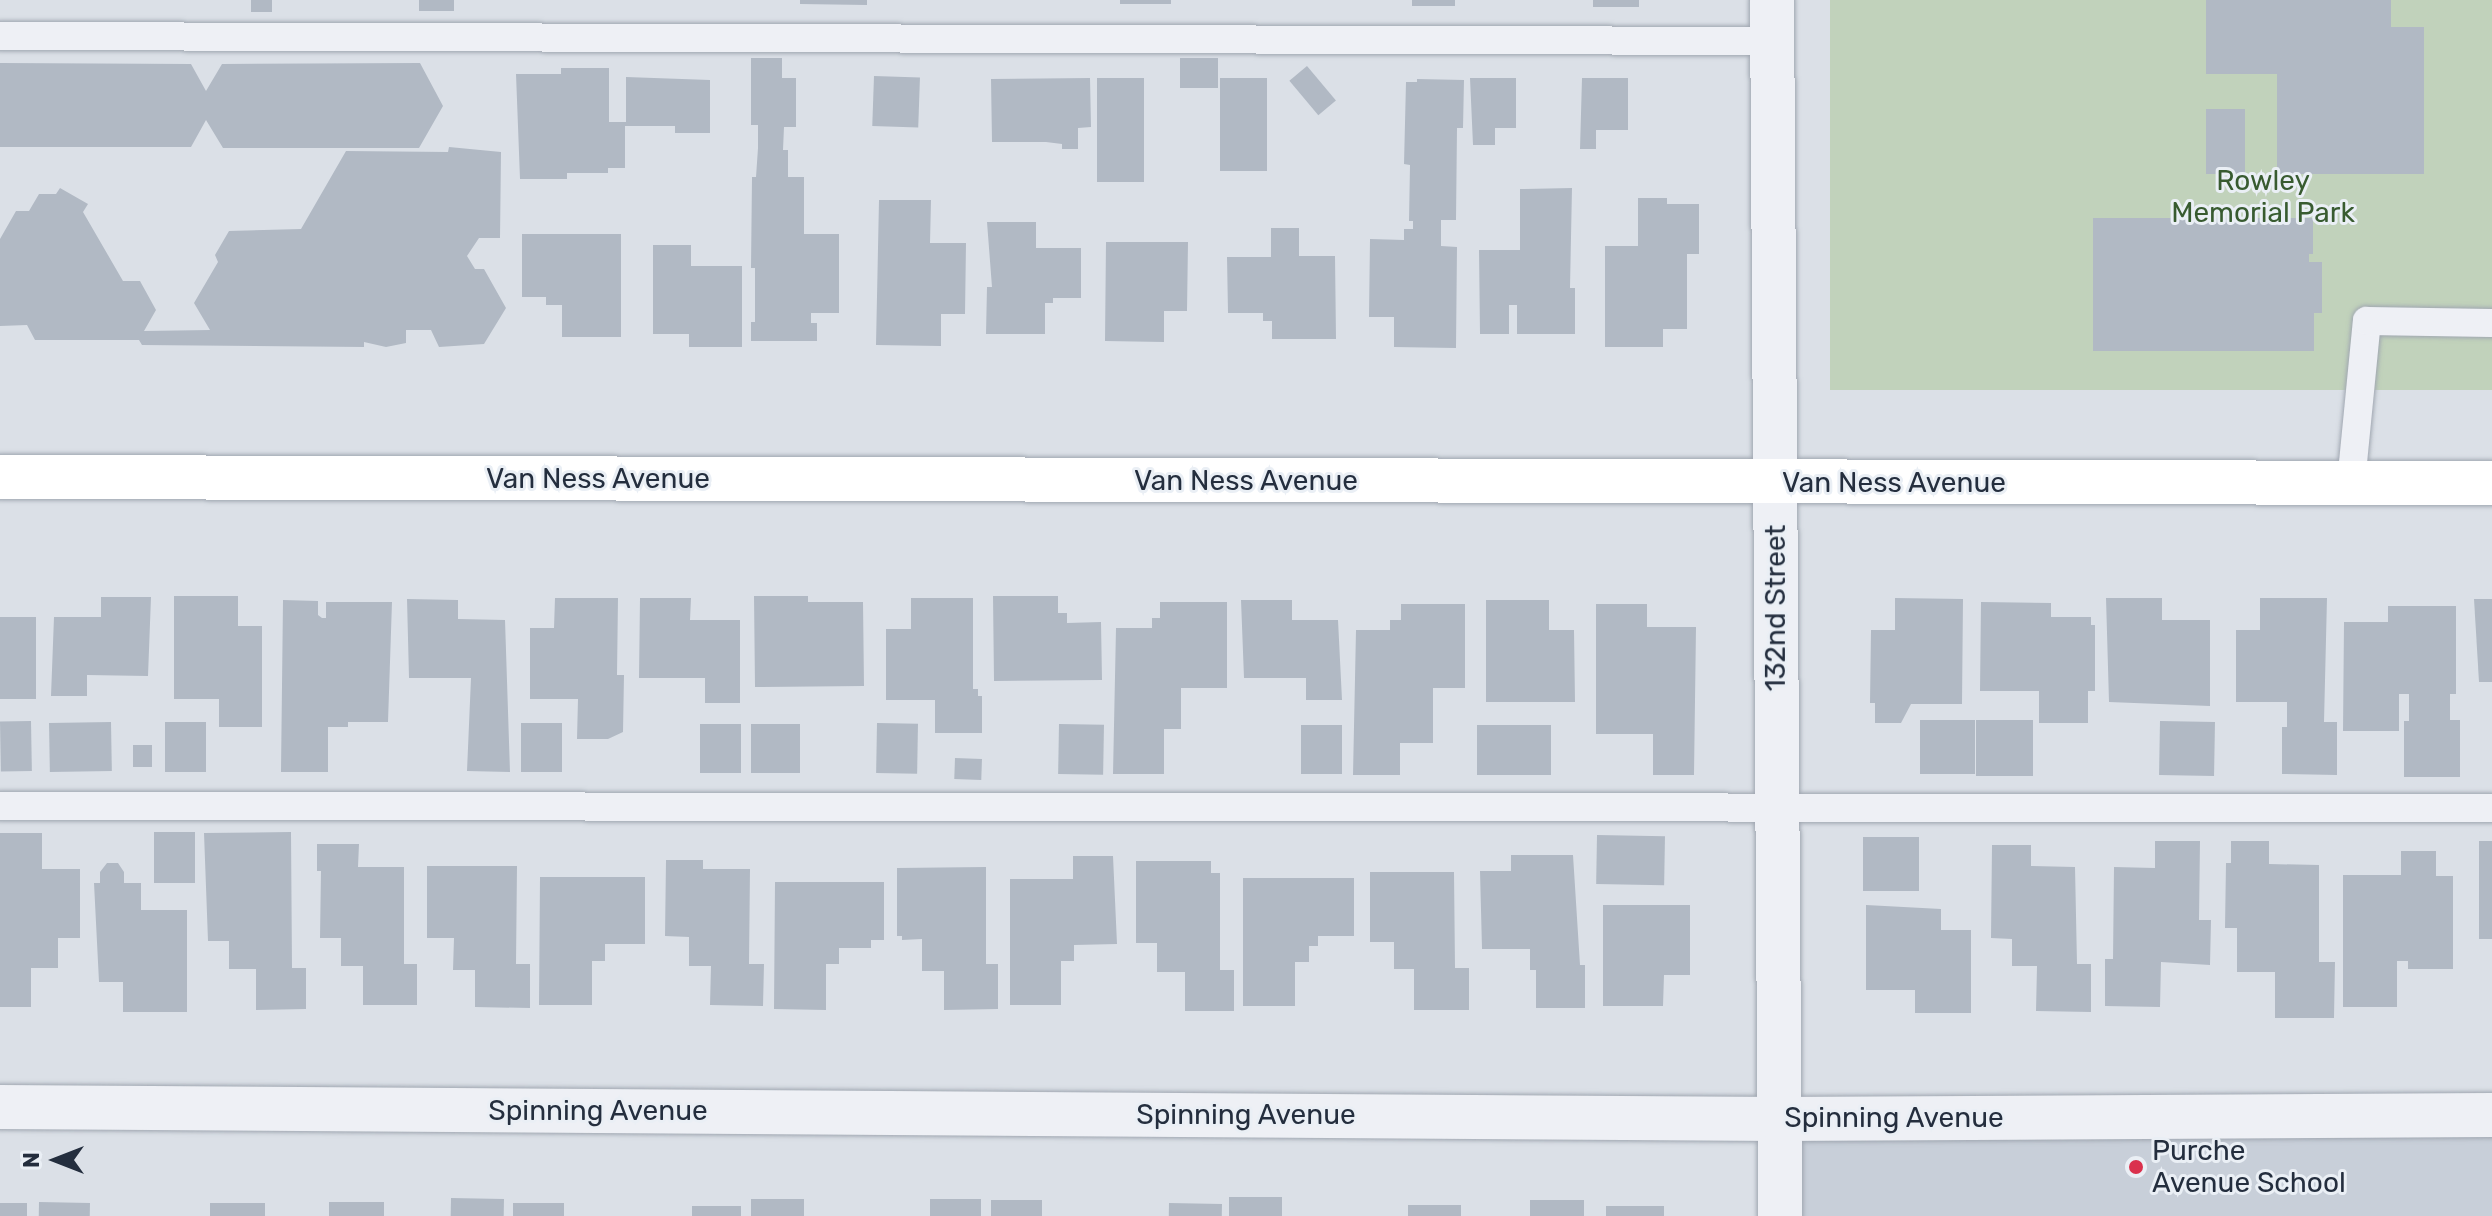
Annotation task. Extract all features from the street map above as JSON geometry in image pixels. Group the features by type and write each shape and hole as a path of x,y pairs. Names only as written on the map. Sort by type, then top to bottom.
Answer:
{"main road":[{"name":"Van Ness Avenue","path":"0,477 2492,483"}],"street":[{"name":"132nd Street","path":"1772,20 1780,1216"},
{"name":"Spinning Avenue","path":"0,1107 1779,1119 2492,1115"}],"lane":[{"path":"0,36 1772,20"},
{"path":"2351,483 2367,321 2492,323"},
{"path":"0,806 2492,808"}],"shaded area":[{"name":"Purche Avenue School","path":"1779,1115 2492,1115 2492,1216 1779,1216"}],"green space":[{"name":"Rowley Memorial Park","path":"1830,0 2492,0 2492,390 1830,390"}],"building":[{"path":"251,0 272,0 272,12 251,12"},
{"path":"419,0 454,0 454,11 419,11"},
{"path":"800,0 867,0 867,5 800,4"},
{"path":"1120,0 1171,0 1171,4 1120,4"},
{"path":"1412,0 1455,0 1455,6 1412,6"},
{"path":"1593,0 1639,0 1639,7 1593,7"},
{"path":"2206,0 2391,0 2391,27 2424,27 2424,174 2277,174 2277,74 2206,74"},
{"path":"751,58 782,58 782,78 796,78 796,127 784,127 783,150 788,150 788,177 804,177 804,234 839,234 839,313 811,313 811,323 817,323 817,341 751,341 751,322 755,322 755,268 751,268 752,177 756,177 758,125 751,125"},
{"path":"1180,58 1218,58 1218,88 1180,88"},
{"path":"0,63 191,64 206,91 222,64 420,63 443,106 419,148 223,148 206,120 191,147 0,147"},
{"path":"1307,66 1336,100 1318,115 1289,81"},
{"path":"561,68 609,68 609,122 626,122 626,77 710,80 710,133 675,133 675,126 625,126 625,168 608,168 608,173 567,173 567,179 520,179 516,74 561,74"},
{"path":"874,76 920,78 918,128 872,126"},
{"path":"1090,78 1091,127 1078,128 1078,149 1062,149 1062,144 1046,142 992,142 991,79"},
{"path":"1097,78 1144,78 1144,182 1097,182"},
{"path":"1220,78 1267,78 1267,171 1220,171"},
{"path":"1470,78 1516,78 1516,128 1495,128 1495,145 1473,145"},
{"path":"1582,78 1628,78 1628,130 1596,130 1596,149 1580,149"},
{"path":"1417,79 1464,80 1463,128 1457,128 1456,220 1441,220 1441,246 1457,247 1456,348 1394,347 1394,317 1369,317 1370,239 1404,240 1404,229 1413,229 1413,221 1409,221 1410,165 1404,164 1406,82 1417,82"},
{"path":"2206,109 2245,109 2245,174 2206,174"},
{"path":"449,147 501,152 500,238 479,238 467,256 475,269 484,269 506,308 484,344 439,347 431,330 406,330 406,343 386,347 364,342 364,347 142,345 139,340 35,340 27,325 0,326 0,239 16,211 29,211 39,194 56,194 60,188 88,204 83,212 123,281 140,281 156,310 144,331 210,330 194,303 218,262 215,255 229,231 301,229 346,151 448,152"},
{"path":"1572,188 1570,288 1575,288 1575,334 1517,334 1517,305 1509,305 1509,334 1480,334 1479,250 1520,250 1520,189"},
{"path":"1638,198 1667,198 1667,204 1699,204 1699,254 1687,254 1687,329 1663,329 1663,347 1605,347 1605,246 1638,246"},
{"path":"879,200 931,200 930,243 966,243 965,314 941,314 941,346 876,345"},
{"path":"2093,218 2313,218 2313,254 2309,254 2309,262 2322,262 2322,313 2314,313 2314,351 2093,351"},
{"path":"987,222 1036,222 1036,248 1081,248 1081,298 1053,298 1053,303 1045,303 1045,334 986,334 987,287 992,287"},
{"path":"1271,228 1299,228 1299,256 1335,256 1336,339 1272,339 1272,321 1263,321 1263,313 1228,313 1227,257 1271,257"},
{"path":"522,234 621,234 621,337 562,337 562,305 546,305 546,297 522,297"},
{"path":"1106,242 1188,242 1187,311 1164,311 1164,342 1105,341"},
{"path":"653,245 691,245 691,266 742,266 742,347 689,347 689,334 653,334"},
{"path":"174,596 238,596 238,626 262,626 262,727 219,727 219,699 174,699"},
{"path":"754,596 808,596 808,602 863,602 864,686 755,687"},
{"path":"993,596 1058,596 1058,613 1067,613 1067,623 1101,622 1102,680 994,681"},
{"path":"101,597 151,597 148,676 87,675 87,696 51,696 54,617 101,617"},
{"path":"555,598 618,598 617,675 624,675 623,732 608,739 577,739 578,699 530,699 530,628 554,628"},
{"path":"640,598 691,598 690,620 740,620 740,703 705,703 705,678 639,678"},
{"path":"911,598 973,598 973,689 978,689 978,696 982,696 982,733 935,733 935,700 886,700 886,629 911,629"},
{"path":"1895,598 1963,599 1962,704 1911,704 1901,723 1875,723 1875,703 1870,703 1871,630 1895,630"},
{"path":"2106,598 2162,598 2162,620 2210,620 2210,706 2109,702"},
{"path":"2260,598 2327,598 2324,722 2337,722 2337,775 2282,774 2282,727 2287,727 2287,702 2236,702 2236,630 2260,630"},
{"path":"407,599 458,600 458,619 505,620 510,772 467,771 471,678 409,678"},
{"path":"2474,599 2492,599 2492,682 2479,682"},
{"path":"283,600 318,601 318,615 322,618 326,618 326,602 392,602 388,722 348,722 348,727 328,727 328,772 281,772"},
{"path":"1241,600 1292,600 1292,620 1338,620 1342,700 1306,700 1306,678 1244,678"},
{"path":"1486,600 1549,600 1549,630 1574,630 1575,702 1486,702"},
{"path":"1160,602 1227,602 1227,688 1181,688 1181,729 1164,729 1164,774 1113,774 1116,628 1152,628 1152,618 1160,618"},
{"path":"1981,602 2051,603 2051,617 2091,617 2091,625 2095,625 2095,691 2088,691 2088,723 2039,723 2039,691 1980,691"},
{"path":"1401,604 1465,604 1465,688 1433,688 1433,743 1400,743 1400,775 1353,775 1356,630 1390,630 1390,620 1401,620"},
{"path":"1596,604 1647,604 1647,627 1696,627 1694,775 1653,775 1653,734 1596,734"},
{"path":"2388,606 2456,606 2456,694 2450,694 2450,720 2460,720 2460,777 2404,777 2404,721 2409,721 2409,694 2399,694 2399,731 2343,731 2344,622 2388,622"},
{"path":"0,617 36,617 36,699 0,699"},
{"path":"1920,720 1975,720 1975,774 1920,774"},
{"path":"1976,720 2033,720 2033,776 1976,776"},
{"path":"31,721 32,771 1,772 0,722"},
{"path":"2160,721 2215,722 2214,776 2159,775"},
{"path":"111,722 112,771 50,772 49,723"},
{"path":"165,722 206,722 206,772 165,772"},
{"path":"521,723 562,723 562,772 521,772"},
{"path":"877,723 918,724 917,774 876,773"},
{"path":"700,724 741,724 741,773 700,773"},
{"path":"751,724 800,724 800,773 751,773"},
{"path":"1059,724 1104,725 1103,775 1058,774"},
{"path":"1301,725 1342,725 1342,774 1301,774"},
{"path":"1477,725 1551,725 1551,775 1477,775"},
{"path":"133,745 152,745 152,767 133,767"},
{"path":"955,758 982,759 981,780 954,779"},
{"path":"154,832 195,832 195,883 154,883"},
{"path":"291,832 292,968 306,968 306,1009 256,1010 256,969 229,969 229,941 208,941 204,833"},
{"path":"0,833 42,833 42,869 80,869 80,938 58,938 58,968 31,968 31,1007 0,1007"},
{"path":"1597,835 1665,836 1664,885 1596,884"},
{"path":"1863,837 1919,837 1919,891 1863,891"},
{"path":"2155,841 2200,841 2199,920 2211,920 2210,965 2161,962 2160,1007 2105,1006 2105,959 2113,959 2114,867 2155,868"},
{"path":"2231,841 2269,841 2269,864 2319,865 2319,962 2335,962 2334,1018 2275,1018 2275,972 2237,972 2237,928 2225,928 2226,863 2231,863"},
{"path":"2479,841 2492,841 2492,939 2479,939"},
{"path":"317,844 359,844 358,867 404,867 404,964 417,964 417,1005 363,1005 363,966 341,966 341,938 320,938 321,871 317,871"},
{"path":"1992,845 2031,845 2031,866 2075,867 2077,964 2091,964 2091,1012 2036,1011 2037,966 2012,966 2012,939 1991,938"},
{"path":"2401,851 2436,851 2436,876 2453,876 2453,969 2408,969 2408,961 2397,961 2397,1007 2343,1007 2343,875 2401,875"},
{"path":"1511,855 1573,855 1580,965 1585,965 1585,1008 1536,1008 1536,970 1530,970 1530,949 1482,949 1480,871 1511,871"},
{"path":"1073,856 1113,856 1117,944 1074,945 1074,961 1061,961 1061,1005 1010,1005 1010,879 1073,879"},
{"path":"666,860 703,860 703,869 750,869 749,964 764,964 763,1006 710,1005 711,966 689,966 689,937 665,936"},
{"path":"1136,861 1211,861 1211,873 1220,873 1220,970 1234,970 1234,1011 1185,1011 1185,972 1157,972 1157,943 1136,943"},
{"path":"107,863 118,863 124,872 124,883 141,883 141,910 187,910 187,1012 123,1012 123,982 99,982 94,883 100,883 100,872"},
{"path":"427,866 517,866 516,964 530,964 530,1008 475,1007 475,970 453,970 454,938 427,938"},
{"path":"986,867 986,964 998,964 998,1009 944,1010 944,971 922,971 922,939 902,940 902,936 897,936 897,868"},
{"path":"1370,872 1454,872 1455,968 1469,968 1469,1010 1414,1010 1414,969 1394,969 1394,942 1370,942"},
{"path":"540,877 645,877 645,944 605,944 605,961 592,961 592,1005 539,1005"},
{"path":"1243,878 1354,878 1354,936 1318,936 1318,946 1309,946 1309,962 1295,962 1295,1006 1243,1006"},
{"path":"775,882 884,882 884,940 871,940 871,948 839,948 839,964 826,964 826,1010 774,1009"},
{"path":"1603,905 1690,905 1690,975 1664,975 1663,1006 1603,1006"},
{"path":"1866,905 1941,909 1941,930 1971,930 1971,1013 1915,1013 1915,990 1866,990"},
{"path":"1229,1197 1282,1197 1282,1216 1229,1216"},
{"path":"451,1198 504,1199 504,1216 451,1216"},
{"path":"751,1199 804,1199 804,1216 751,1216"},
{"path":"930,1199 981,1199 981,1216 930,1216"},
{"path":"991,1200 1042,1200 1042,1216 991,1216"},
{"path":"1530,1200 1584,1200 1584,1216 1530,1216"},
{"path":"39,1202 90,1203 90,1216 39,1216"},
{"path":"329,1202 384,1202 384,1216 329,1216"},
{"path":"0,1203 27,1203 27,1216 0,1216"},
{"path":"210,1203 265,1203 265,1216 210,1216"},
{"path":"513,1203 564,1203 564,1216 513,1216"},
{"path":"1169,1203 1222,1204 1222,1216 1169,1216"},
{"path":"1408,1205 1461,1205 1461,1216 1408,1216"},
{"path":"692,1206 741,1206 741,1216 692,1216"},
{"path":"1606,1206 1664,1206 1664,1216 1606,1216"}],"place":[{"name":"Purche Avenue School","path":"2136,1167"}]}
